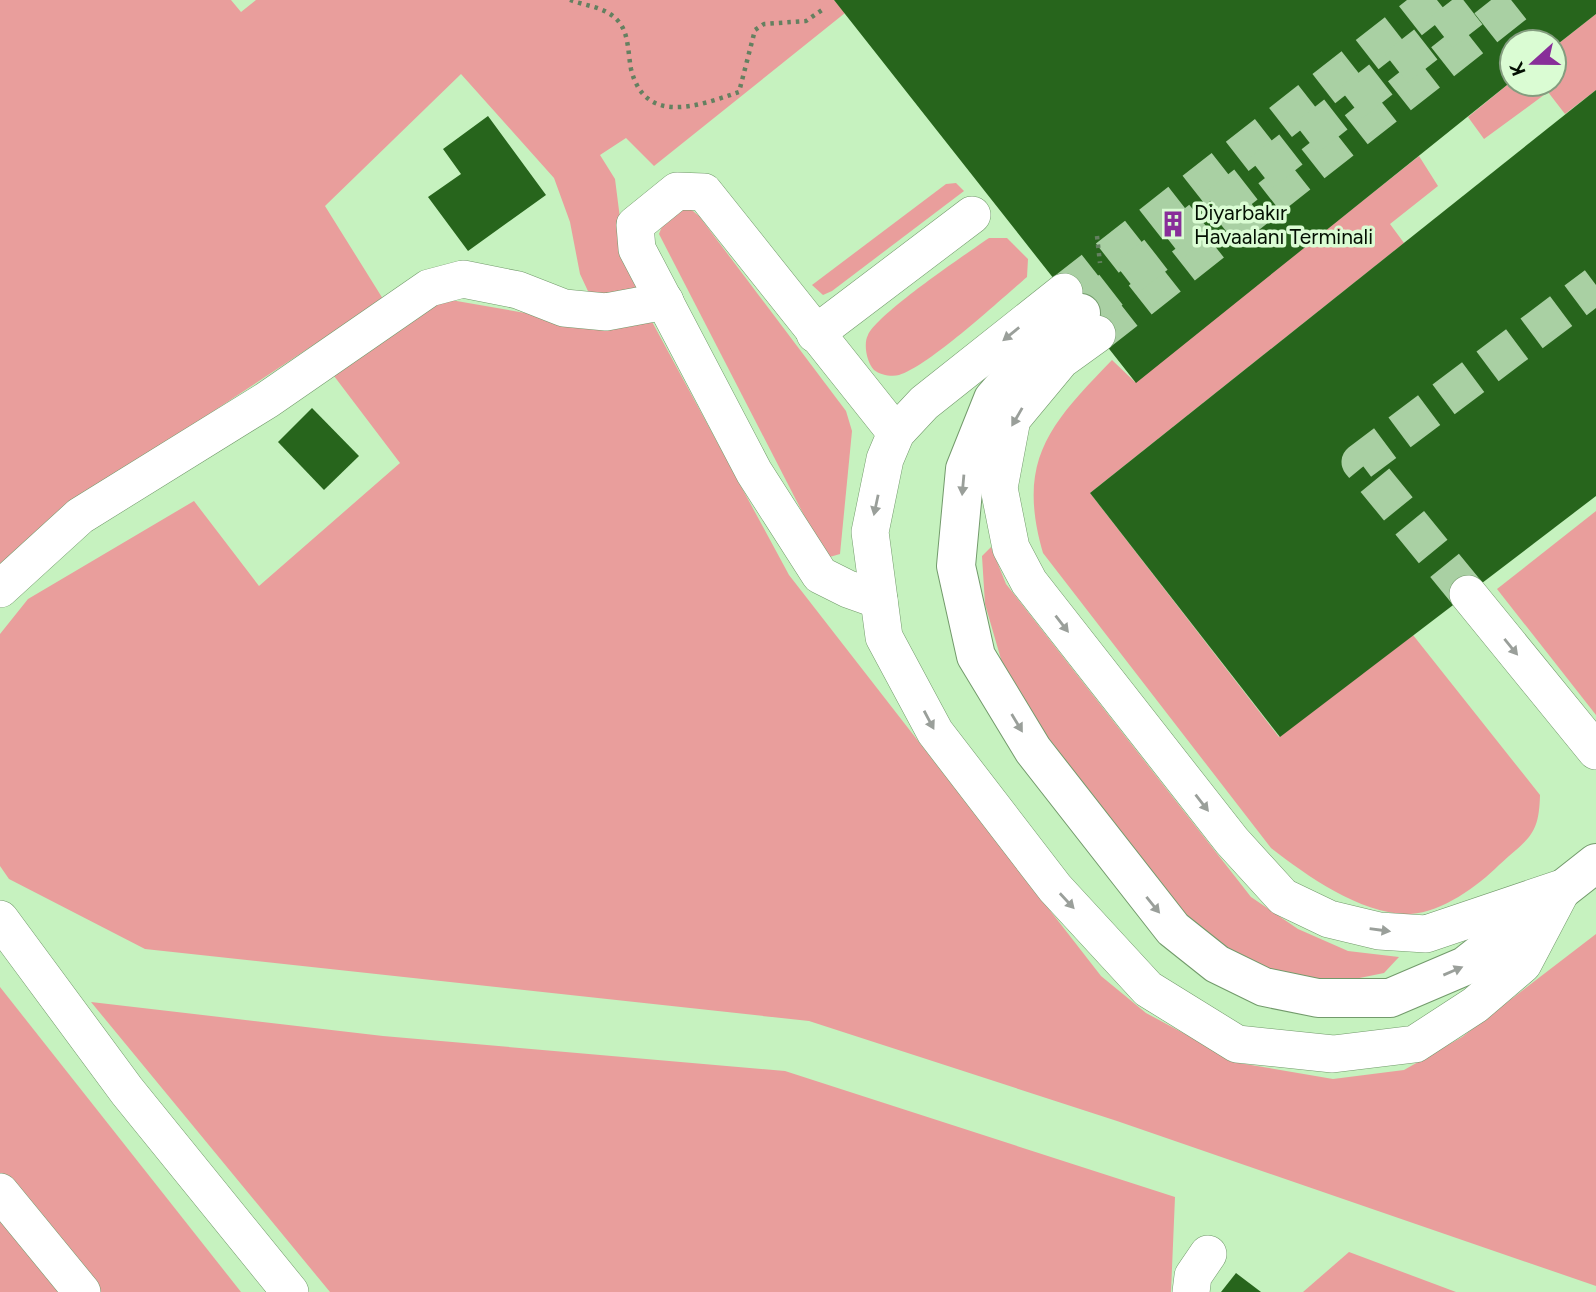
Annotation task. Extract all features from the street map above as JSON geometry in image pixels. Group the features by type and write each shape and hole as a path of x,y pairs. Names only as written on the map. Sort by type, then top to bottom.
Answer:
{"main road":[{"path":"1081,313 1031,355 993,399 965,469 956,566 976,656 1033,750 1172,929 1217,964 1265,987 1318,998 1390,998 1465,966 1596,863"}],"lane":[{"path":"879,600 820,575 754,472 637,250 635,225 677,191 704,192 896,433"},
{"path":"815,334 972,215"},
{"path":"0,589 80,516 267,400 429,288 463,279 518,290 564,308 606,312 665,301"},
{"path":"1081,313 924,404 896,433 886,459 870,531 884,637 935,732 1055,887 1149,989 1237,1044 1333,1054 1415,1044 1475,1005 1523,964 1564,887"},
{"path":"1081,313 1061,360 1012,418 999,488 1011,548 1029,582 1232,841 1283,897 1329,919 1379,931 1426,934 1564,887"},
{"path":"1468,594 1596,751"},
{"path":"0,919 127,1091 290,1292"},
{"path":"0,1192 82,1292"},
{"path":"1191,1292 1193,1276 1208,1254"}],"path":[{"path":"570,0 606,11 620,23 638,89 648,101 677,109 739,92 755,30 764,24 806,21 825,8"},
{"path":"1097,236 1100,264"}],"shaded area":[{"path":"0,0 231,0 241,12 256,0 834,0 845,13 654,166 626,138 600,155 615,179 622,234 644,297 594,304 580,274 570,222 554,178 461,74 325,206 383,299 135,463 0,566"},
{"path":"1596,14 1596,90 1565,114 1553,98 1568,98 1568,36"},
{"path":"1498,92 1498,98 1540,98 1484,139 1468,117"},
{"path":"1419,156 1438,186 1390,224 1404,243 1090,493 1279,737 1413,635 1540,795 1534,828 1518,849 1459,897 1435,908 1411,914 1393,913 1355,901 1318,882 1271,848 1043,553 1036,521 1034,493 1037,468 1044,446 1056,425 1071,404 1112,360 1135,382"},
{"path":"956,183 964,191 832,291 823,295 812,285 946,184"},
{"path":"687,206 699,216 846,411 852,431 840,554 826,558 659,234 666,216"},
{"path":"989,238 1007,238 1028,259 1027,277 964,331 912,369 893,376 874,370 868,358 866,343 875,325 924,284"},
{"path":"445,299 600,326 650,318 789,575 1101,976 1146,1013 1239,1063 1333,1079 1404,1070 1462,1037 1596,934 1596,1286 1117,1121 809,1021 145,949 9,879 0,866 0,634 28,599 194,501 259,586 400,463 331,372"},
{"path":"1596,511 1596,715 1497,589"},
{"path":"991,547 1006,584 1251,897 1298,929 1348,951 1399,957 1384,973 1335,983 1285,976 1229,955 1191,922 1041,734 1005,673 985,604 982,556"},
{"path":"0,987 241,1292 0,1292"},
{"path":"91,1002 383,1036 785,1071 1175,1197 1171,1292 330,1292"},
{"path":"1349,1252 1456,1292 1303,1292"}],"building":[{"name":"Diyarbakır Havaalanı Terminali","path":"834,0 1596,0 1596,14 1568,36 1568,28 1498,28 1498,92 1136,383"},
{"path":"1596,90 1596,496 1280,737 1090,493"},
{"path":"488,116 546,195 468,251 428,197 461,174 443,149"},
{"path":"312,408 359,456 324,490 278,442"},
{"path":"1236,1273 1261,1292 1221,1292"}],"tunnel":[{"path":"1064,292 1437,0"},
{"path":"1081,313 1483,0"},
{"path":"1097,334 1521,0"},
{"path":"1468,594 1360,462 1596,285"}],"place":[{"name":"Diyarbakır Havaalanı Terminali","path":"1173,224"}]}
